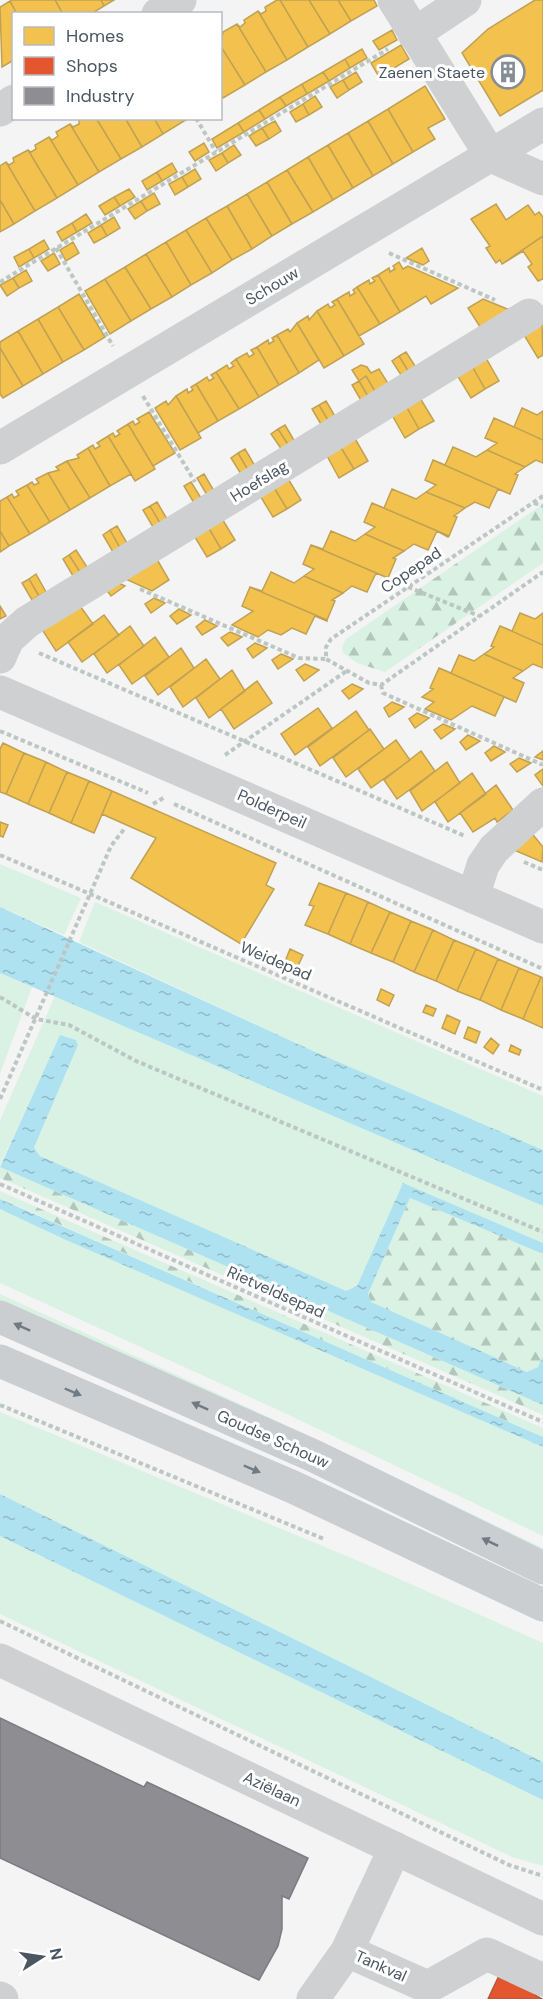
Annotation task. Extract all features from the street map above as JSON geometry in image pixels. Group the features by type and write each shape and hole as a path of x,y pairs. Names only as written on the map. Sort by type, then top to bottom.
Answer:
{"main road":[{"name":"Goudse Schouw","path":"0,1317 314,1456 543,1568"},
{"path":"0,1361 294,1486 543,1605"}],"street":[{"path":"161,12 180,0"},
{"path":"394,0 491,156 543,179"},
{"path":"414,34 465,0"},
{"name":"Schouw","path":"0,448 543,124"},
{"name":"Hoefslag","path":"4,648 27,622 529,315"},
{"name":"Polderpeil","path":"0,692 543,927"},
{"path":"473,897 483,865 494,849 543,804"},
{"name":"Aziëlaan","path":"0,1660 543,1919"},
{"name":"Tankval","path":"314,1999 347,1951 395,1848"},
{"name":"Tankval","path":"347,1951 428,1987 487,1954 543,1980"}],"path":[{"path":"0,282 414,34"},
{"path":"197,120 216,152"},
{"path":"357,235 405,261 529,315"},
{"name":"Copepad","path":"326,658 326,647 331,639 543,496"},
{"path":"534,502 543,506"},
{"path":"107,573 299,658 326,658 369,684 381,685 543,572"},
{"path":"408,586 479,616"},
{"path":"4,648 244,742 543,870"},
{"path":"195,776 348,670"},
{"path":"381,685 383,693 543,765"},
{"path":"0,731 162,799 543,969"},
{"path":"0,1099 111,846 125,828"},
{"name":"Weidepad","path":"0,855 543,1090"},
{"path":"0,997 36,1019 69,1024 136,1061 543,1232"},
{"name":"Rietveldsepad","path":"0,1184 543,1422"},
{"path":"0,1405 329,1541"},
{"name":"Aziëlaan","path":"0,1621 509,1865 543,1876"}],"green space":[{"path":"543,504 543,563 385,672 357,663 343,653 342,647 346,639"},
{"path":"0,864 81,898 64,935 0,907"},
{"path":"95,902 543,1096 543,1150 313,1051 79,942"},
{"path":"0,973 32,987 0,1074"},
{"path":"55,996 543,1206 543,1243 403,1183 357,1286 346,1292 40,1156 34,1149 78,1045 76,1040 60,1036 0,1165 0,1120"},
{"path":"0,1167 543,1405 543,1415 0,1178"},
{"path":"0,1191 25,1202 22,1208 0,1199"},
{"path":"410,1198 543,1254 543,1356 538,1367 527,1372 370,1302 368,1294"},
{"path":"25,1202 543,1428 543,1437 22,1208"},
{"path":"0,1209 543,1447 543,1536 276,1409 0,1283"},
{"path":"0,1294 275,1420 543,1548 543,1556 0,1304"},
{"path":"0,1412 361,1562 543,1643 543,1762 0,1494"},
{"path":"0,1536 543,1800 543,1866 512,1857 0,1614"}],"water":[{"path":"0,907 313,1051 543,1150 543,1206 0,973"},
{"path":"60,1035 76,1040 78,1045 34,1148 40,1156 346,1291 357,1286 403,1183 543,1243 543,1254 410,1198 368,1294 371,1302 527,1372 538,1367 543,1356 543,1405 0,1167"},
{"path":"0,1199 543,1437 543,1447 66,1240 0,1209"},
{"path":"0,1494 543,1762 543,1800 0,1536"}],"building: Homes":[{"path":"55,0 62,12 16,12 10,1"},
{"path":"55,0 101,0 104,6 94,12 62,12"},
{"path":"101,0 114,0 104,6"},
{"path":"280,0 308,47 287,60 258,11 261,14 266,11 265,7"},
{"path":"280,0 309,0 330,34 308,47"},
{"path":"309,0 338,0 351,21 330,34"},
{"path":"338,0 374,0 377,6 351,21"},
{"name":"Zaenen Staete","path":"535,0 543,0 543,90 500,116 462,53 488,29"},
{"path":"10,1 16,12 12,12 12,61 2,67 0,7"},
{"path":"258,11 287,60 266,72 237,24 240,27 245,23 244,20"},
{"path":"237,24 266,72 245,85 222,48 223,32"},
{"path":"392,30 397,40 379,50 373,41"},
{"path":"401,45 409,59 379,77 371,63"},
{"path":"222,48 245,85 222,97"},
{"path":"362,49 367,58 350,68 345,59"},
{"path":"345,59 350,68 329,81 323,72"},
{"path":"323,72 329,81 307,94 302,84"},
{"path":"356,72 362,82 349,90 343,80"},
{"path":"343,80 349,90 337,98 330,87"},
{"path":"302,84 307,94 286,106 280,97"},
{"path":"425,86 445,119 428,128 435,139 413,152 388,109"},
{"path":"315,96 322,107 309,115 303,104"},
{"path":"280,97 286,106 265,119 259,110"},
{"path":"303,104 309,115 296,122 290,112"},
{"path":"388,109 413,152 393,164 368,121"},
{"path":"259,110 265,119 244,132 238,123"},
{"path":"79,120 97,120 121,159 99,172 70,124 73,127 79,124"},
{"path":"97,120 126,120 142,147 121,159"},
{"path":"126,120 155,120 163,134 142,147"},
{"path":"155,120 186,120 163,134"},
{"path":"275,121 281,131 269,139 262,128"},
{"path":"368,121 393,164 373,176 348,133"},
{"path":"238,123 244,132 217,148 212,139"},
{"path":"70,124 99,172 78,185 49,137 52,140 58,136 56,132"},
{"path":"262,128 269,139 256,146 249,136"},
{"path":"348,133 373,176 353,188 328,145"},
{"path":"49,137 78,185 57,198 28,150 31,152 36,149 35,145"},
{"path":"204,143 209,152 195,161 189,152"},
{"path":"234,145 241,155 228,163 222,153"},
{"path":"328,145 353,188 333,200 308,157"},
{"path":"28,150 57,198 35,211 6,162 9,165 14,162 13,158"},
{"path":"222,153 228,163 216,171 209,160"},
{"path":"308,157 333,200 313,212 287,170"},
{"path":"6,162 35,211 14,224 0,200 0,166"},
{"path":"172,163 177,172 162,181 157,172"},
{"path":"195,169 201,179 188,187 182,177"},
{"path":"287,170 313,212 292,224 267,182"},
{"path":"157,172 162,181 147,190 142,181"},
{"path":"182,177 188,187 175,195 169,184"},
{"path":"267,182 292,224 272,236 247,194"},
{"path":"129,189 135,197 120,206 114,197"},
{"path":"154,193 160,204 147,211 141,201"},
{"path":"247,194 272,236 252,249 227,206"},
{"path":"114,197 120,206 105,215 99,206"},
{"path":"0,200 14,224 0,232"},
{"path":"141,201 147,211 135,219 128,209"},
{"path":"496,204 506,220 528,205 535,215 539,212 543,217 543,236 502,264 500,260 496,263 486,248 490,246 471,219"},
{"path":"227,206 252,249 232,260 206,218"},
{"path":"86,214 92,223 77,232 72,223"},
{"path":"114,217 120,228 107,236 101,225"},
{"path":"206,218 232,260 212,273 186,230"},
{"path":"72,223 77,232 62,241 57,232"},
{"path":"101,225 107,236 94,243 88,233"},
{"path":"186,230 212,273 191,285 166,242"},
{"path":"543,236 543,279 538,281 528,267 532,264 523,251 502,264"},
{"path":"44,240 49,249 34,258 29,249"},
{"path":"73,242 79,253 66,261 60,250"},
{"path":"166,242 191,285 172,297 146,254"},
{"path":"422,248 429,261 423,265 406,258"},
{"path":"29,249 34,258 19,267 14,257"},
{"path":"54,253 60,264 48,271 41,261"},
{"path":"146,254 172,297 151,309 125,267"},
{"path":"399,262 403,269 408,266 458,288 431,304 426,296 400,312 378,275 389,268 390,272 395,269 393,266"},
{"path":"125,267 151,309 131,321 105,279"},
{"path":"26,270 32,281 19,288 13,278"},
{"path":"378,275 400,312 380,324 357,287 369,280 370,284 375,281 372,278"},
{"path":"13,278 19,288 7,296 0,285"},
{"path":"105,279 131,321 110,334 85,291"},
{"path":"357,287 380,324 359,336 337,299 349,292 350,296 355,293 353,290"},
{"path":"79,294 105,337 84,350 58,307"},
{"path":"337,299 364,344 344,356 317,311 328,304 330,308 335,305 332,302"},
{"path":"483,299 512,311 482,330 468,308"},
{"path":"58,307 84,350 63,362 38,319"},
{"path":"317,311 344,356 324,368 297,323 308,316 309,320"},
{"path":"38,319 63,362 43,374 18,331"},
{"path":"297,323 319,360 299,373 277,335 288,329 290,332"},
{"path":"542,324 543,355 538,358 524,335"},
{"path":"18,331 43,374 23,386 0,348 0,342"},
{"path":"277,335 299,373 279,385 257,347 268,340 269,344 274,341 272,338"},
{"path":"257,347 279,385 259,397 236,359 247,353 249,357 254,354 251,350"},
{"path":"0,348 23,386 3,398 0,394"},
{"path":"406,352 417,369 410,374 399,356"},
{"path":"399,356 410,374 403,378 392,361"},
{"path":"486,358 499,381 485,389 472,366"},
{"path":"236,359 259,397 239,409 216,372 227,365 229,369 234,366 231,363"},
{"path":"361,365 367,367 371,373 379,369 389,385 376,393 366,376 359,381 352,370"},
{"path":"472,366 485,389 471,398 457,375"},
{"path":"216,372 239,409 218,421 196,384 207,377 209,381 214,378 211,375"},
{"path":"366,376 376,393 369,398 359,381"},
{"path":"359,381 369,398 362,402 352,385"},
{"path":"196,384 218,421 198,433 176,396 187,389 188,393 193,390 191,387"},
{"path":"176,396 201,438 180,450 155,408 166,401 168,405"},
{"path":"420,398 434,421 419,429 406,406"},
{"path":"326,401 336,418 329,422 319,405"},
{"path":"319,405 329,422 322,426 312,409"},
{"path":"406,406 419,429 405,438 392,415"},
{"path":"522,408 537,415 543,411 543,440 514,427"},
{"path":"149,412 175,453 153,466 128,424 133,421 135,425 140,422 137,419"},
{"path":"494,418 543,440 543,463 536,460 525,467 487,450 497,443 485,438"},
{"path":"128,424 155,469 135,481 108,436 113,433 115,437 120,434 117,431"},
{"path":"285,425 295,442 289,446 278,429"},
{"path":"278,429 289,446 282,450 271,434"},
{"path":"108,436 131,474 110,486 88,448 93,445 95,449 100,446 97,443"},
{"path":"354,437 368,461 354,469 340,446"},
{"path":"340,446 354,469 339,478 326,454"},
{"path":"453,447 476,457 487,450 525,467 515,474 518,475 510,494 433,460 445,465"},
{"path":"88,448 110,486 90,498 67,461 79,458 77,455"},
{"path":"245,449 255,466 248,470 238,453"},
{"path":"238,453 248,470 241,474 231,458"},
{"path":"433,460 510,494 498,489 489,508 475,502 465,508 426,492 436,485 425,480"},
{"path":"67,461 90,498 70,510 48,473 59,470 56,467"},
{"path":"48,473 70,510 50,522 27,485 32,482 34,485 39,483 36,479"},
{"path":"204,474 214,491 207,495 197,478"},
{"path":"287,477 301,500 287,509 273,486"},
{"path":"191,482 201,498 194,503 184,486"},
{"path":"27,485 50,522 30,534 7,497 12,494 14,498 19,495 16,491"},
{"path":"273,486 287,509 273,517 259,494"},
{"path":"392,489 416,499 426,492 465,508 454,516 457,517 449,536 372,503 384,508"},
{"path":"7,497 30,534 9,546 0,531 0,501"},
{"path":"157,502 167,519 160,523 150,506"},
{"path":"372,503 449,536 437,531 428,550 414,544 404,551 365,534 375,527 364,522"},
{"path":"150,506 160,523 153,527 143,510"},
{"path":"221,517 235,540 221,549 207,525"},
{"path":"207,525 221,549 207,557 193,534"},
{"path":"117,526 127,543 120,548 110,530"},
{"path":"110,530 120,548 113,552 103,535"},
{"path":"0,531 9,546 0,552"},
{"path":"331,531 355,541 365,534 404,551 393,558 396,559 388,578 311,545 323,549"},
{"path":"311,545 388,578 376,573 367,592 352,586 343,593 304,576 314,569 303,564"},
{"path":"76,550 87,567 80,572 69,555"},
{"path":"69,555 80,572 73,576 63,559"},
{"path":"155,556 169,580 152,591 121,577"},
{"path":"271,572 294,583 304,576 343,593 332,600 335,601 327,620 250,587 262,591"},
{"path":"36,574 46,592 39,596 29,579"},
{"path":"29,579 39,596 32,600 22,583"},
{"path":"114,581 125,586 111,596 105,588"},
{"path":"250,587 327,621 315,616 306,634 292,628 281,635 268,630 258,637 232,625 253,611 242,606"},
{"path":"154,598 165,603 151,613 145,604"},
{"path":"78,603 93,624 56,651 43,631"},
{"path":"0,606 6,616 0,619"},
{"path":"179,609 191,615 177,624 170,616"},
{"path":"520,613 535,619 543,613 543,645 500,626 512,631"},
{"path":"104,615 119,635 82,662 68,642"},
{"path":"205,620 217,626 202,635 196,627"},
{"path":"130,626 144,646 107,673 94,654"},
{"path":"500,626 543,645 543,668 533,664 523,671 484,654 494,647 491,646"},
{"path":"230,632 242,637 228,646 221,638"},
{"path":"155,637 169,657 132,684 119,665"},
{"path":"255,643 267,648 253,658 247,649"},
{"path":"181,648 194,668 158,695 145,676"},
{"path":"281,654 293,659 278,669 272,660"},
{"path":"484,654 523,671 513,678 524,683 516,702 439,668 451,673 459,655 474,661"},
{"path":"206,659 220,679 183,707 170,687"},
{"path":"305,664 319,670 304,681 296,670"},
{"path":"439,668 516,702 504,697 495,716 472,706 451,720 425,709 434,702 422,697 433,689 430,688"},
{"path":"232,670 245,691 209,718 196,698"},
{"path":"257,681 272,703 234,729 221,709"},
{"path":"352,684 363,689 349,699 342,691"},
{"path":"392,702 404,707 389,717 384,708"},
{"path":"318,708 332,728 295,755 281,734"},
{"path":"356,711 369,730 320,766 308,747"},
{"path":"417,713 429,718 415,728 409,719"},
{"path":"443,724 455,729 441,739 434,730"},
{"path":"370,729 384,749 346,777 333,758"},
{"path":"468,735 480,741 466,750 460,742"},
{"path":"396,740 410,760 371,788 358,769"},
{"path":"3,743 24,753 6,794 0,792 0,749"},
{"path":"494,746 505,752 491,761 485,753"},
{"path":"421,751 435,771 397,799 384,780"},
{"path":"543,751 543,760 535,757"},
{"path":"24,753 46,762 28,804 6,794"},
{"path":"519,758 531,763 517,772 510,764"},
{"path":"46,762 67,772 49,813 28,804"},
{"path":"447,762 460,783 422,811 410,791"},
{"path":"543,769 543,786 535,775"},
{"path":"67,772 89,781 71,823 49,813"},
{"path":"472,773 486,794 448,822 435,802"},
{"path":"89,781 112,791 94,833 71,823"},
{"path":"496,785 513,810 497,822 495,818 473,832 460,813"},
{"path":"112,791 276,863 266,885 274,889 241,944 131,878 156,838 102,814"},
{"path":"0,822 8,825 3,837 0,836"},
{"path":"529,830 543,847 542,862 507,847"},
{"path":"319,883 346,893 328,934 305,925 314,906 309,905"},
{"path":"346,893 368,902 350,944 328,934"},
{"path":"368,902 390,912 371,953 350,944"},
{"path":"390,912 411,921 393,962 371,953"},
{"path":"411,921 433,930 414,972 393,962"},
{"path":"433,930 454,940 436,981 414,972"},
{"path":"454,940 476,949 457,991 436,981"},
{"path":"290,949 303,955 297,968 286,959"},
{"path":"476,949 498,959 480,1000 457,991"},
{"path":"498,959 519,968 501,1010 480,1000"},
{"path":"519,968 541,977 523,1019 501,1010"},
{"path":"541,977 543,978 543,1028 523,1019"},
{"path":"381,989 394,995 389,1006 377,1000"},
{"path":"426,1005 436,1009 433,1016 423,1012"},
{"path":"447,1015 460,1021 455,1034 442,1028"},
{"path":"468,1027 480,1032 476,1043 464,1038"},
{"path":"491,1038 499,1045 493,1054 484,1047"},
{"path":"511,1045 521,1050 519,1055 509,1051"}],"building: Shops":[{"path":"504,1965 540,1982 535,1995 542,1999 488,1999"}],"building: Industry":[{"path":"0,1718 144,1787 147,1782 308,1858 289,1899 282,1896 282,1929 278,1946 259,1980 0,1858"}],"place":[{"name":"Zaenen Staete","path":"508,72"}]}
